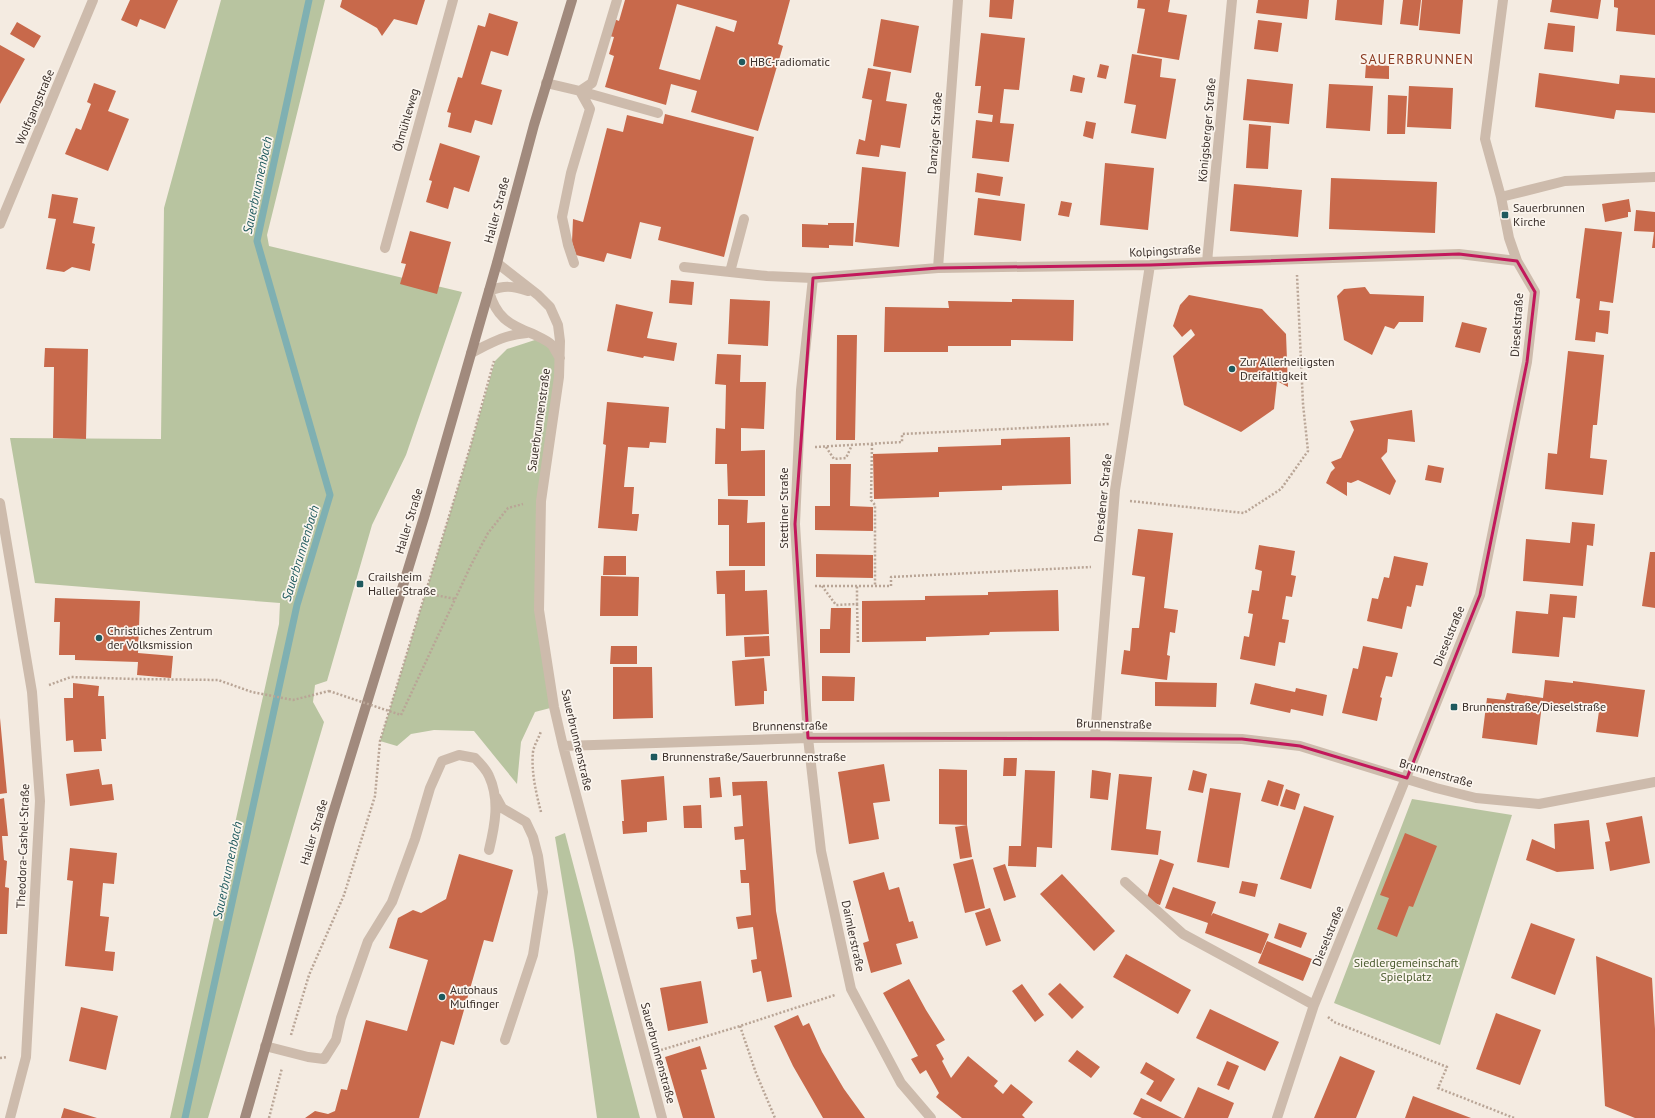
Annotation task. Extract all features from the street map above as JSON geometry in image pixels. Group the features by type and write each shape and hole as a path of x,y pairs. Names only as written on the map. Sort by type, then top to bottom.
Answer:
{"main road":[{"name":"Haller Straße","path":"245,1118 330,823 425,514 497,263 546,83 572,0"}],"street":[{"name":"Wolfgangstraße","path":"0,224 4,205 93,0"},
{"name":"Ölmühleweg","path":"385,248 453,0"},
{"path":"580,91 592,83 616,0"},
{"name":"Danziger Straße","path":"938,268 958,0"},
{"name":"Königsberger Straße","path":"1207,262 1232,0"},
{"name":"Dieselstraße","path":"1277,1118 1314,1005 1480,595 1527,362 1534,292 1517,261 1509,238 1501,197 1485,139 1503,0"},
{"path":"546,83 658,113"},
{"path":"574,263 568,245 562,217 590,109 580,91"},
{"path":"1501,197 1565,181 1655,177"},
{"path":"730,272 744,219"},
{"name":"Kolpingstraße","path":"684,267 767,276 813,278 938,268 1150,265 1459,254 1517,261"},
{"name":"Sauerbrunnenstraße","path":"497,263 538,295 550,307 558,325 560,358 541,501 539,610 554,707 563,746 662,1118"},
{"name":"Dresdener Straße","path":"1095,736 1114,499 1150,265"},
{"name":"Stettiner Straße","path":"808,738 795,524 801,390 813,278"},
{"name":"Sauerbrunnenstraße","path":"538,295 516,287 502,286 489,291 492,304 498,314 508,323 541,338 551,345 560,358"},
{"path":"471,353 494,341 515,333 529,333"},
{"name":"Theodora-Cashel-Straße","path":"0,503 32,692 40,801 26,1057 10,1118"},
{"name":"Brunnenstraße","path":"563,746 808,738 1095,736 1242,739 1300,746 1436,788 1476,798 1539,804 1655,783"},
{"name":"Daimlerstraße","path":"808,738 821,851 851,989 901,1082 931,1118"},
{"path":"265,1046 308,1057 324,1059 336,1040 341,1018 368,941 392,902 415,839 430,788 442,761 458,754 475,758 488,775 496,797 502,808 526,822 533,838 538,856 543,892 533,955 505,1040"},
{"path":"489,850 495,828 496,797"},
{"path":"1125,882 1183,934 1314,1005"}],"path":[{"path":"1114,499 1244,513 1281,489 1308,451 1303,404 1296,259"},
{"path":"269,1118 286,1052 309,975 344,895 375,796 380,740 495,361 499,357"},
{"path":"798,448 902,442 902,434 1126,423"},
{"path":"872,444 871,500 875,505 875,586"},
{"path":"826,446 834,459 846,458 852,445"},
{"path":"32,692 71,677 135,680 218,680 252,692 293,700 329,691 401,715 488,533 508,508 541,501"},
{"path":"799,586 891,586 891,577 1109,566"},
{"path":"822,586 836,605 857,604"},
{"path":"857,586 858,644"},
{"path":"425,593 456,599"},
{"path":"542,816 537,796 533,751 554,707"},
{"path":"645,1055 740,1026 851,989"},
{"path":"1314,1005 1334,1022 1447,1067 1438,1088 1514,1118"},
{"path":"740,1026 756,1073 775,1118"}],"highlighted area":[{"path":"1459,254 1517,261 1535,292 1527,362 1480,595 1407,778 1300,746 1242,739 808,738 795,524 813,278 938,268 1150,265"}],"green space":[{"path":"221,0 325,0 267,235 269,246 462,292 406,455 372,525 327,681 315,685 313,702 324,722 208,1118 170,1118 279,624 280,603 35,583 10,438 161,439 164,208"},
{"path":"541,338 560,358 541,501 539,610 554,707 535,712 521,742 517,784 474,731 434,730 411,734 397,746 380,741 470,448 495,361 507,349"},
{"name":"Siedlergemeinschaft Spielplatz","path":"1412,799 1512,815 1440,1045 1334,1003"},
{"path":"565,833 640,1118 597,1118 574,951 555,837"}],"building":[{"path":"130,0 178,0 165,29 140,19 137,27 121,20"},
{"path":"342,0 425,0 417,25 394,19 382,36 377,28 340,7"},
{"name":"HBC-radiomatic","path":"625,0 790,0 778,44 783,46 758,131 691,112 697,91 671,84 666,105 605,87 614,56 609,54 614,37 609,36 614,19 619,21","holes":["677,4 737,21 734,32 716,26 700,80 659,69"]},
{"path":"990,0 1014,0 1012,19 989,17"},
{"path":"1138,0 1170,0 1168,12 1187,15 1179,60 1137,53 1145,9 1137,8"},
{"path":"1258,0 1309,0 1307,19 1256,13"},
{"path":"1337,0 1384,0 1382,25 1335,20"},
{"path":"1403,0 1421,0 1418,26 1400,24"},
{"path":"1422,0 1463,0 1460,34 1419,30"},
{"path":"1552,0 1601,0 1598,19 1550,12"},
{"path":"1614,0 1655,0 1655,35 1616,31 1618,8 1614,7"},
{"path":"489,13 518,22 508,56 491,51 481,84 502,90 492,125 475,120 471,133 448,127 451,113 447,112 458,77 462,78 478,25 485,27"},
{"path":"881,19 919,26 911,73 873,66"},
{"path":"1258,20 1282,23 1278,52 1254,49"},
{"path":"17,22 41,36 34,48 10,34"},
{"path":"1548,23 1575,26 1573,52 1544,49"},
{"path":"981,33 1025,38 1019,90 1004,89 1000,123 1014,124 1009,162 972,158 976,120 992,122 993,115 978,113 981,86 975,86"},
{"path":"0,45 25,59 0,104"},
{"path":"1132,54 1162,59 1160,77 1176,79 1166,139 1131,133 1136,105 1124,103"},
{"path":"1100,64 1109,66 1106,79 1097,77"},
{"path":"1366,64 1389,66 1389,79 1365,78"},
{"path":"868,68 891,72 886,101 907,104 900,148 881,145 879,157 856,154 859,139 865,141 872,100 862,98"},
{"path":"1539,73 1619,84 1620,75 1655,78 1655,113 1616,110 1614,119 1535,107"},
{"path":"1073,75 1085,78 1082,93 1070,91"},
{"path":"1247,79 1293,84 1289,124 1243,120"},
{"path":"94,83 116,91 108,111 129,119 108,171 65,154 76,128 81,130 91,104 87,102"},
{"path":"1329,84 1373,86 1370,131 1326,128"},
{"path":"1409,86 1453,88 1451,129 1407,127"},
{"path":"1388,95 1407,96 1405,134 1387,134"},
{"path":"665,114 754,137 724,257 658,240 661,227 640,222 631,259 607,253 604,262 576,255 572,242 573,219 583,222 607,128 623,132 627,115 663,124"},
{"path":"1086,121 1096,123 1093,139 1083,136"},
{"path":"1249,124 1271,126 1268,169 1246,168"},
{"path":"440,143 480,156 469,192 454,187 448,209 426,202 432,181 429,180"},
{"path":"1105,163 1154,168 1148,230 1100,225"},
{"path":"862,167 906,172 899,247 855,242"},
{"path":"977,173 1003,177 1000,196 975,192"},
{"path":"1331,178 1437,182 1435,233 1329,229"},
{"path":"1234,184 1302,190 1298,237 1230,231"},
{"path":"52,194 78,198 73,223 95,227 92,243 95,244 90,271 72,267 64,272 46,269 56,219 48,218"},
{"path":"978,198 1025,204 1021,241 974,235"},
{"path":"1629,199 1631,212 1628,212 1628,217 1605,222 1602,204"},
{"path":"1061,201 1072,203 1069,217 1058,215"},
{"path":"1636,210 1655,212 1655,248 1652,248 1654,232 1634,231"},
{"path":"828,223 854,223 853,246 829,245 829,248 802,247 802,224 828,225"},
{"path":"1585,228 1622,232 1613,303 1600,301 1599,310 1610,311 1608,334 1596,332 1595,342 1575,340 1580,299 1576,298"},
{"path":"410,231 451,242 437,294 400,284 406,264 401,263"},
{"path":"671,280 694,282 692,305 669,303"},
{"path":"1365,287 1370,294 1424,296 1423,322 1399,322 1394,329 1385,326 1372,355 1344,340 1337,296 1344,289"},
{"name":"Zur Allerheiligsten Dreifaltigkeit","path":"1189,295 1262,309 1286,334 1288,387 1277,381 1274,409 1241,432 1184,405 1173,356 1195,335 1191,329 1182,337 1173,326 1180,305"},
{"path":"730,299 770,301 768,346 728,344"},
{"path":"1012,299 1074,300 1073,341 1011,340 1011,346 948,346 948,352 884,352 885,307 949,308 948,301 1012,302"},
{"path":"616,304 653,312 647,338 677,343 674,361 644,356 643,358 607,351"},
{"path":"1462,322 1487,328 1480,353 1455,347"},
{"path":"837,335 857,335 855,440 836,440"},
{"path":"45,348 88,349 86,439 53,438 54,367 44,367"},
{"path":"1568,351 1604,355 1597,425 1593,425 1590,458 1607,460 1603,495 1545,489 1548,453 1557,454"},
{"path":"717,354 741,355 740,382 766,382 764,429 741,428 741,451 765,450 765,496 728,496 727,464 715,464 716,428 725,429 726,385 715,384"},
{"path":"607,402 669,407 666,443 650,442 649,448 628,447 624,487 634,487 632,514 639,514 637,531 598,528 606,445 603,444"},
{"path":"1412,410 1415,442 1388,439 1387,452 1381,458 1396,481 1390,495 1358,480 1351,483 1347,482 1347,496 1326,483 1331,472 1335,468 1331,462 1341,458 1354,430 1350,421"},
{"path":"1070,437 1071,484 1002,486 1002,490 939,492 939,497 874,499 873,454 938,452 938,447 1001,445 1001,439"},
{"path":"830,464 851,464 850,506 873,507 873,531 815,530 815,506 830,506"},
{"path":"1428,465 1444,468 1441,483 1425,480"},
{"path":"718,499 748,500 747,523 765,522 765,566 729,566 729,525 718,525"},
{"path":"1572,522 1595,524 1593,546 1587,545 1583,586 1523,581 1526,539 1570,543"},
{"path":"1138,529 1173,533 1164,608 1178,610 1175,633 1170,632 1167,655 1170,656 1167,680 1121,674 1124,650 1130,651 1132,628 1139,628 1145,577 1132,575"},
{"path":"1259,545 1295,551 1291,575 1296,576 1292,597 1286,596 1282,619 1289,620 1285,643 1279,642 1275,666 1240,659 1244,636 1249,637 1253,614 1248,613 1252,590 1259,591 1262,571 1255,569"},
{"path":"1650,552 1655,552 1655,608 1642,606"},
{"path":"816,554 873,555 873,578 816,577"},
{"path":"604,556 626,556 626,575 603,575"},
{"path":"1394,556 1428,563 1423,586 1416,585 1411,607 1407,606 1402,629 1367,621 1372,598 1378,599 1384,577 1389,578"},
{"path":"745,570 745,591 767,590 769,634 726,636 725,594 717,594 716,571"},
{"path":"601,576 639,577 638,616 600,616"},
{"path":"1058,590 1059,631 990,632 989,635 926,637 926,641 862,642 862,601 925,600 925,596 988,595 988,592"},
{"path":"1550,594 1577,596 1575,618 1563,617 1559,657 1512,653 1516,611 1548,614"},
{"name":"Christliches Zentrum der Volksmission","path":"55,598 140,601 138,653 173,656 171,678 137,675 138,662 75,660 75,655 59,655 60,622 54,622"},
{"path":"831,608 851,608 850,653 820,653 820,629 830,629"},
{"path":"769,636 770,656 745,657 744,637"},
{"path":"611,646 637,646 637,664 610,664"},
{"path":"1363,646 1398,653 1392,677 1386,676 1380,697 1382,698 1377,721 1342,713 1353,668 1358,669"},
{"path":"764,658 767,691 764,691 764,704 735,706 732,661"},
{"path":"613,667 652,667 653,718 613,719"},
{"path":"822,676 855,677 854,701 822,701"},
{"path":"1545,680 1573,683 1573,681 1645,690 1638,737 1596,732 1599,711 1542,704 1537,745 1482,738 1487,698 1505,700 1507,693 1543,698"},
{"path":"1155,682 1217,683 1216,707 1155,706"},
{"path":"73,683 99,686 98,696 104,696 106,739 101,739 102,751 74,752 73,740 66,741 64,698 73,698"},
{"path":"1255,683 1295,692 1296,688 1327,695 1323,716 1291,709 1290,713 1250,704"},
{"path":"0,718 7,793 0,794"},
{"path":"1004,758 1017,758 1016,776 1003,776"},
{"path":"884,764 890,801 873,803 879,839 849,844 838,772"},
{"path":"99,769 102,785 112,784 114,800 70,806 66,774"},
{"path":"939,769 967,770 967,825 939,824"},
{"path":"1025,770 1055,771 1052,848 1037,847 1036,867 1008,866 1009,846 1021,846"},
{"path":"1092,770 1111,773 1108,800 1090,798"},
{"path":"1193,770 1207,774 1203,793 1188,790"},
{"path":"1119,774 1152,777 1146,829 1161,831 1158,855 1111,850"},
{"path":"664,776 667,820 647,822 647,832 623,834 622,821 624,821 621,780"},
{"path":"720,777 722,797 710,798 709,778"},
{"path":"1268,780 1284,785 1278,806 1261,801"},
{"path":"767,781 776,911 792,997 767,1002 761,971 753,973 751,960 757,959 753,927 738,929 736,917 751,915 749,883 741,883 740,870 746,870 744,839 735,840 734,827 743,826 741,795 733,796 732,782"},
{"path":"1210,788 1241,793 1229,868 1197,862"},
{"path":"1286,789 1300,794 1295,810 1280,806"},
{"path":"4,798 8,836 2,836 4,860 7,861 5,887 9,888 7,934 0,934 0,799"},
{"path":"701,805 702,828 684,828 683,806"},
{"path":"1304,806 1334,816 1311,889 1280,879"},
{"path":"1642,816 1650,863 1610,871 1605,842 1610,841 1606,823"},
{"path":"1589,820 1594,869 1557,872 1526,860 1532,839 1555,849 1554,824"},
{"path":"967,825 972,857 960,859 955,827"},
{"path":"1405,833 1437,846 1413,907 1409,906 1397,937 1377,929 1389,898 1380,895"},
{"path":"70,848 117,853 114,884 103,883 100,916 109,917 105,951 115,952 113,971 65,966 73,881 67,880"},
{"name":"Autohaus Mulfinger","path":"459,854 513,870 493,942 484,940 454,1045 441,1041 419,1118 305,1118 315,1111 328,1114 335,1111 341,1089 347,1090 366,1020 407,1031 428,960 389,948 398,918 413,910 421,913 446,899"},
{"path":"973,859 985,908 965,913 953,864"},
{"path":"1160,859 1174,864 1160,905 1146,900"},
{"path":"1005,864 1016,897 1004,901 993,868"},
{"path":"884,872 889,890 899,887 909,922 913,921 918,938 896,944 902,964 871,973 863,943 869,941 853,881"},
{"path":"1062,874 1115,931 1094,951 1040,894"},
{"path":"1242,881 1258,884 1255,897 1239,893"},
{"path":"1173,887 1216,902 1211,916 1213,913 1269,934 1261,954 1205,933 1208,923 1165,908"},
{"path":"990,908 1001,941 986,946 975,913"},
{"path":"1279,923 1307,933 1301,948 1274,938"},
{"path":"1531,923 1575,939 1555,995 1511,978"},
{"path":"1267,941 1312,959 1303,981 1258,963"},
{"path":"1126,954 1191,990 1178,1014 1113,977"},
{"path":"1596,956 1652,978 1655,1029 1655,1118 1635,1118 1605,1106"},
{"path":"909,979 945,1040 936,1045 944,1059 942,1061 951,1078 968,1056 998,1081 994,1086 1003,1094 1011,1084 1033,1102 1022,1115 1025,1118 962,1118 936,1097 939,1093 926,1070 920,1074 911,1059 918,1056 883,993"},
{"path":"701,981 708,1023 668,1031 660,988"},
{"path":"1060,983 1084,1007 1072,1019 1048,994"},
{"path":"1022,984 1044,1015 1035,1022 1012,991"},
{"path":"81,1007 118,1016 106,1070 69,1061"},
{"path":"1210,1009 1279,1042 1265,1071 1196,1038"},
{"path":"1496,1013 1541,1030 1520,1085 1476,1069"},
{"path":"798,1015 803,1026 809,1023 822,1052 844,1089 865,1118 823,1118 793,1066 774,1026"},
{"path":"700,1046 707,1069 701,1070 715,1118 683,1118 665,1057"},
{"path":"1077,1050 1100,1067 1091,1078 1068,1061"},
{"path":"1340,1056 1375,1071 1356,1118 1314,1118"},
{"path":"1227,1061 1239,1066 1229,1090 1217,1085"},
{"path":"1146,1062 1175,1079 1161,1102 1146,1094 1154,1081 1140,1073"},
{"path":"1198,1087 1234,1103 1228,1118 1184,1118"},
{"path":"1413,1096 1471,1118 1405,1118"},
{"path":"1141,1098 1182,1118 1142,1118 1133,1114"},
{"path":"64,1108 97,1118 61,1118"}],"waterway":[{"name":"Sauerbrunnenbach","path":"185,1118 297,605 330,495 257,241 309,0"}],"place":[{"name":"HBC-radiomatic","path":"742,62"},
{"name":"Sauerbrunnen Kirche","path":"1505,215"},
{"name":"Zur Allerheiligsten Dreifaltigkeit","path":"1232,369"},
{"name":"Crailsheim Haller Straße","path":"360,584"},
{"name":"Christliches Zentrum der Volksmission","path":"99,638"},
{"name":"Brunnenstraße/Dieselstraße","path":"1454,707"},
{"name":"Brunnenstraße/Sauerbrunnenstraße","path":"654,757"},
{"name":"Autohaus Mulfinger","path":"442,997"}],"district":[{"name":"SAUERBRUNNEN","path":"1417,59"}]}
